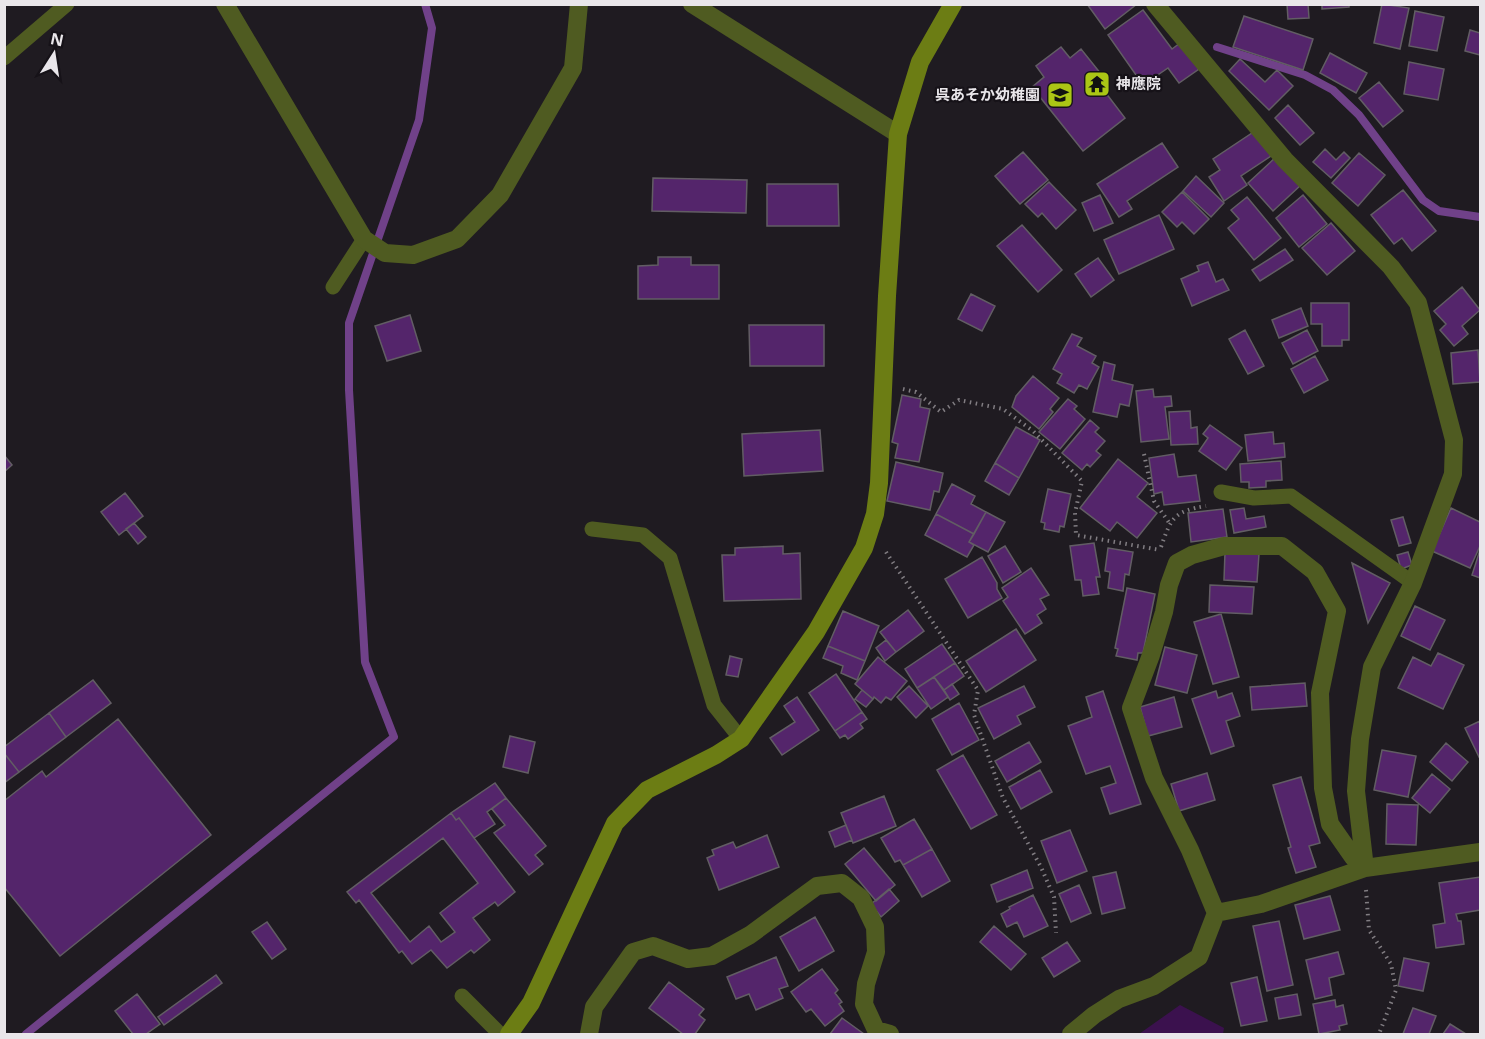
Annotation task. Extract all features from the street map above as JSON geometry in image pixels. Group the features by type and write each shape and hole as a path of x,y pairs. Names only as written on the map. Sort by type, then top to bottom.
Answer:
{"street":[{"path":"225,4 373,245 413,255 458,239 500,195 573,68 579,4"},
{"path":"692,4 898,134"},
{"path":"509,1035 531,1003 615,823 647,790 716,755 741,739 816,632 864,548 875,514 879,483 887,296 898,134 920,62 953,4"},
{"path":"1155,4 1285,159 1391,267 1418,303 1454,440 1452,474 1413,584 1372,667 1360,739 1356,791 1365,868"},
{"path":"1071,1035 1094,1015 1119,999 1154,986 1199,957 1216,913 1190,850 1154,778 1131,708 1164,612 1169,585 1177,563 1192,555 1224,546 1282,546 1315,572 1337,611 1320,693 1323,788 1330,824 1353,857 1365,868"},
{"path":"1216,913 1261,904 1365,868 1480,852"},
{"path":"589,1035 594,1007 633,952 653,946 688,959 712,956 750,935 818,886 842,884 861,898 875,927 876,952 866,984 864,1004 876,1030 890,1035"}],"lane":[{"path":"4,58 67,4"},
{"path":"333,287 373,245"},
{"path":"1218,498 1291,496 1413,584"},
{"path":"592,529 643,535 670,558 714,705 741,739"},
{"path":"462,996 500,1035"}],"path":[{"path":"901,388 916,392 941,412 959,400 1003,409 1033,431 1082,481 1075,513 1076,535 1160,550"},
{"path":"1144,454 1154,501 1170,524"},
{"path":"1169,585 1162,568 1160,550 1170,524 1178,514 1218,498"},
{"path":"870,529 978,690 974,715 1002,798 1041,867 1054,897 1056,933"},
{"path":"1365,868 1370,930 1391,963 1396,990 1378,1035"}],"shaded area":[{"path":"1180,1005 1224,1028 1223,1034 1139,1034"}],"building":[{"path":"1087,4 1137,4 1105,29"},
{"path":"1287,4 1308,4 1309,18 1288,19"},
{"path":"1322,4 1349,4 1349,7 1322,9"},
{"path":"1382,4 1409,8 1400,49 1374,43"},
{"path":"1143,10 1172,49 1180,43 1199,69 1179,83 1168,68 1143,85 1108,35"},
{"path":"1415,11 1444,17 1437,51 1409,46"},
{"path":"1244,16 1313,39 1303,70 1233,47"},
{"path":"1470,30 1480,33 1480,55 1465,51"},
{"path":"1061,47 1070,58 1081,49 1105,79 1099,84 1125,118 1083,151 1032,87 1044,77 1036,66"},
{"path":"1330,53 1367,73 1356,93 1320,73"},
{"path":"1240,59 1265,82 1277,70 1293,86 1269,110 1229,71"},
{"path":"1409,62 1444,69 1438,100 1404,94"},
{"path":"1379,82 1403,111 1383,127 1359,98"},
{"path":"1288,105 1314,133 1300,145 1275,118"},
{"path":"1255,131 1271,156 1241,176 1247,185 1224,201 1209,177 1220,170 1213,159"},
{"path":"1162,143 1178,167 1127,201 1132,209 1119,217 1097,184"},
{"path":"1325,149 1336,160 1344,152 1350,158 1331,178 1313,162"},
{"path":"1023,152 1048,180 1020,204 995,176"},
{"path":"1359,153 1385,175 1358,206 1332,183"},
{"path":"1276,157 1302,184 1273,211 1248,183"},
{"path":"1196,176 1224,203 1211,217 1183,191"},
{"path":"653,178 747,180 746,213 652,211"},
{"path":"1049,182 1076,210 1056,229 1042,213 1038,217 1025,204"},
{"path":"767,184 838,184 839,226 767,226"},
{"path":"1403,190 1436,231 1412,251 1402,238 1394,244 1371,215"},
{"path":"1182,192 1209,219 1194,234 1182,222 1177,227 1162,212"},
{"path":"1100,195 1113,223 1094,231 1082,203"},
{"path":"1303,195 1327,224 1299,247 1276,218"},
{"path":"1247,197 1281,238 1254,260 1228,228 1239,219 1231,210"},
{"path":"1159,215 1174,249 1119,274 1104,240"},
{"path":"1331,223 1355,251 1327,275 1302,248"},
{"path":"1022,225 1062,270 1038,292 997,246"},
{"path":"1285,249 1293,260 1260,281 1252,270"},
{"path":"658,257 691,257 691,265 719,265 719,299 638,299 638,266 658,265"},
{"path":"1098,258 1114,280 1091,297 1075,274"},
{"path":"1208,262 1216,282 1223,279 1229,290 1192,306 1181,279 1199,271 1197,266"},
{"path":"1462,287 1480,310 1462,326 1468,334 1454,346 1440,330 1446,324 1434,311"},
{"path":"971,294 995,306 982,331 958,319"},
{"path":"1311,303 1349,303 1349,340 1342,340 1342,346 1322,346 1322,324 1311,324"},
{"path":"1301,308 1308,326 1279,338 1272,320"},
{"path":"410,315 421,351 387,361 375,326"},
{"path":"749,325 824,325 824,366 750,366"},
{"path":"1245,330 1264,366 1248,374 1229,339"},
{"path":"1307,330 1318,351 1293,364 1282,343"},
{"path":"1072,334 1082,338 1077,346 1096,356 1092,363 1099,367 1087,389 1079,385 1074,393 1057,383 1062,374 1053,369"},
{"path":"1478,350 1480,382 1453,384 1451,353"},
{"path":"1315,356 1328,380 1304,393 1291,369"},
{"path":"1104,362 1115,365 1112,380 1133,385 1129,406 1120,404 1117,417 1093,412"},
{"path":"1033,376 1059,398 1050,409 1053,412 1039,429 1012,407 1016,396"},
{"path":"1153,389 1154,397 1171,396 1172,406 1165,407 1169,439 1141,442 1136,391"},
{"path":"902,395 921,399 920,407 930,409 919,462 895,458 898,444 892,442"},
{"path":"1068,399 1077,406 1074,409 1085,419 1060,449 1039,432"},
{"path":"1190,411 1191,428 1197,427 1198,444 1171,445 1169,412"},
{"path":"1090,420 1099,428 1095,432 1105,441 1096,451 1101,455 1090,467 1087,464 1082,470 1062,453"},
{"path":"1210,425 1242,448 1226,470 1199,451 1208,438 1203,434"},
{"path":"1016,427 1040,440 1019,478 995,463"},
{"path":"820,430 823,471 744,476 742,434"},
{"path":"1273,432 1274,444 1284,443 1285,457 1248,461 1245,435"},
{"path":"1174,454 1178,477 1196,475 1200,501 1164,505 1162,492 1154,494 1149,458"},
{"path":"4,455 12,465 4,472"},
{"path":"1118,459 1148,483 1137,497 1157,513 1137,538 1117,522 1110,531 1080,508"},
{"path":"1281,461 1282,480 1266,481 1266,487 1249,488 1249,482 1241,482 1240,464"},
{"path":"896,462 943,473 939,492 934,491 930,510 887,501"},
{"path":"995,463 1019,478 1009,495 985,481"},
{"path":"952,484 975,496 971,504 986,512 974,534 936,514"},
{"path":"1048,489 1071,494 1064,527 1060,526 1059,532 1044,529 1045,523 1041,522"},
{"path":"125,493 143,516 119,535 101,512"},
{"path":"1244,508 1246,519 1264,516 1266,527 1234,533 1230,510"},
{"path":"1451,508 1480,522 1480,546 1470,568 1432,551"},
{"path":"1223,509 1227,537 1191,542 1188,513"},
{"path":"986,512 1005,522 988,552 969,542"},
{"path":"936,514 974,534 969,542 974,545 967,557 925,535"},
{"path":"1403,517 1411,543 1399,546 1391,520"},
{"path":"134,523 146,537 138,544 126,529"},
{"path":"1094,543 1100,577 1096,577 1099,594 1083,596 1081,580 1075,580 1070,546"},
{"path":"783,546 783,554 800,553 801,599 724,601 722,555 735,555 735,548"},
{"path":"1005,546 1021,572 1003,583 988,556"},
{"path":"1108,548 1133,552 1129,575 1125,574 1123,591 1108,588 1110,572 1105,571"},
{"path":"1480,550 1480,578 1472,575"},
{"path":"1225,552 1259,554 1257,582 1224,580"},
{"path":"1408,552 1412,565 1401,569 1397,555"},
{"path":"982,557 997,583 997,589 1002,598 968,618 945,579"},
{"path":"1352,563 1390,583 1368,623"},
{"path":"1031,568 1049,595 1040,599 1046,609 1037,615 1042,623 1025,634 1003,601 1008,597 1002,588"},
{"path":"1210,585 1254,587 1252,614 1209,612"},
{"path":"1127,588 1155,594 1143,653 1138,653 1137,660 1116,656 1118,649 1115,648"},
{"path":"1415,606 1445,620 1430,650 1401,636"},
{"path":"908,610 924,631 896,652 880,632"},
{"path":"843,611 879,626 865,661 828,646"},
{"path":"1221,614 1239,677 1213,684 1194,622"},
{"path":"1016,629 1036,660 986,692 966,661"},
{"path":"886,640 896,652 885,661 876,648"},
{"path":"942,644 955,663 917,688 905,669"},
{"path":"828,646 865,661 857,680 841,673 843,666 823,658"},
{"path":"1165,647 1197,655 1187,693 1155,685"},
{"path":"1438,653 1464,665 1443,709 1398,688 1413,657 1431,666"},
{"path":"730,656 742,659 738,677 726,675"},
{"path":"878,657 907,681 891,700 886,697 881,703 855,684"},
{"path":"955,663 964,676 944,690 934,677"},
{"path":"836,674 862,712 835,731 809,693"},
{"path":"934,677 948,697 931,709 917,688"},
{"path":"93,680 111,703 66,737 49,713"},
{"path":"1305,683 1307,706 1252,710 1250,687"},
{"path":"952,684 959,694 950,700 944,690"},
{"path":"909,686 928,706 916,718 897,697"},
{"path":"1024,686 1035,707 1017,716 1021,724 994,739 978,708"},
{"path":"862,690 873,699 866,707 855,699"},
{"path":"1103,691 1141,804 1110,814 1101,788 1116,783 1110,766 1086,774 1068,726 1092,717 1086,697"},
{"path":"1216,691 1218,698 1232,693 1240,716 1226,721 1234,746 1211,754 1192,699"},
{"path":"797,697 819,730 782,755 770,738 795,722 784,706"},
{"path":"1174,697 1182,727 1148,736 1140,707"},
{"path":"959,703 979,740 952,755 932,719"},
{"path":"862,712 867,719 860,724 863,728 848,739 845,735 840,738 835,731"},
{"path":"49,713 66,737 19,772 4,753 4,747"},
{"path":"118,719 211,835 60,956 4,887 4,801 42,771 46,777"},
{"path":"1480,721 1480,756 1479,757 1465,728"},
{"path":"510,736 535,742 528,773 503,767"},
{"path":"1029,742 1041,762 1007,782 995,761"},
{"path":"1446,743 1468,762 1452,781 1430,762"},
{"path":"1382,750 1416,756 1408,797 1374,790"},
{"path":"4,753 19,772 4,783"},
{"path":"963,755 997,815 971,829 937,770"},
{"path":"1040,770 1052,792 1021,809 1009,787"},
{"path":"1207,773 1215,800 1179,811 1171,784"},
{"path":"1432,774 1450,789 1430,813 1412,798"},
{"path":"1301,777 1320,843 1309,846 1316,867 1296,873 1273,785"},
{"path":"495,783 506,798 487,812 495,824 474,838 459,818 456,820 451,813"},
{"path":"884,796 896,826 853,843 841,813"},
{"path":"506,798 546,846 535,855 543,864 529,875 494,833 505,825 492,809"},
{"path":"1387,804 1418,805 1416,845 1386,844"},
{"path":"451,813 456,820 459,818 515,892 498,906 495,902 473,918 490,940 474,953 471,950 447,968 431,950 412,964 402,951 399,953 359,900 356,903 347,892","holes":["443,838 478,883 440,913 455,932 441,942 429,926 410,942 371,893"]},
{"path":"914,819 932,849 903,865 900,860 895,862 881,838"},
{"path":"846,825 852,840 835,847 829,832"},
{"path":"1070,830 1087,871 1057,883 1041,841"},
{"path":"767,835 779,867 719,890 707,858 714,855 712,850 733,842 736,848"},
{"path":"864,848 895,885 876,901 845,864"},
{"path":"932,849 950,881 922,897 903,865"},
{"path":"1027,870 1033,888 997,902 991,885"},
{"path":"1116,872 1125,908 1102,914 1093,877"},
{"path":"1480,877 1480,910 1456,914 1458,921 1461,921 1464,944 1436,948 1433,925 1445,923 1439,883"},
{"path":"1079,885 1091,913 1071,922 1059,894"},
{"path":"889,889 899,901 881,917 871,904"},
{"path":"1033,895 1048,926 1024,937 1017,922 1007,927 1001,914 1010,909 1009,907"},
{"path":"1330,896 1340,930 1304,939 1295,905"},
{"path":"815,917 834,951 799,971 780,937"},
{"path":"1279,921 1293,985 1267,991 1253,926"},
{"path":"267,922 286,949 272,959 252,932"},
{"path":"994,926 1026,954 1011,970 980,942"},
{"path":"1067,942 1080,961 1054,977 1042,958"},
{"path":"1338,952 1344,974 1329,978 1332,995 1315,999 1306,960"},
{"path":"776,957 788,986 779,989 783,998 756,1010 749,994 736,999 727,977"},
{"path":"1404,958 1429,963 1423,991 1398,986"},
{"path":"822,969 838,990 835,993 842,1002 839,1004 844,1011 825,1026 811,1009 806,1012 791,992"},
{"path":"216,975 222,983 164,1025 158,1017"},
{"path":"1257,977 1267,1021 1241,1026 1231,983"},
{"path":"669,982 704,1009 699,1015 705,1020 695,1034 683,1034 649,1008"},
{"path":"137,994 160,1024 146,1034 133,1034 115,1011"},
{"path":"1297,994 1301,1015 1279,1019 1275,998"},
{"path":"1335,1000 1336,1007 1343,1005 1347,1024 1339,1026 1340,1030 1319,1034 1313,1004"},
{"path":"1413,1008 1436,1016 1429,1034 1403,1034"},
{"path":"842,1018 864,1034 830,1034"},
{"path":"1450,1024 1466,1034 1443,1034"}],"waterway":[{"path":"26,1034 394,737 365,662 349,390 349,323 419,120 432,28 425,4"},
{"path":"1217,47 1305,75 1333,90 1359,115 1423,200 1439,211 1480,217"}],"place":[{"name":"神應院","path":"1097,84"},
{"name":"呉あそか幼稚園","path":"1060,95"}]}
